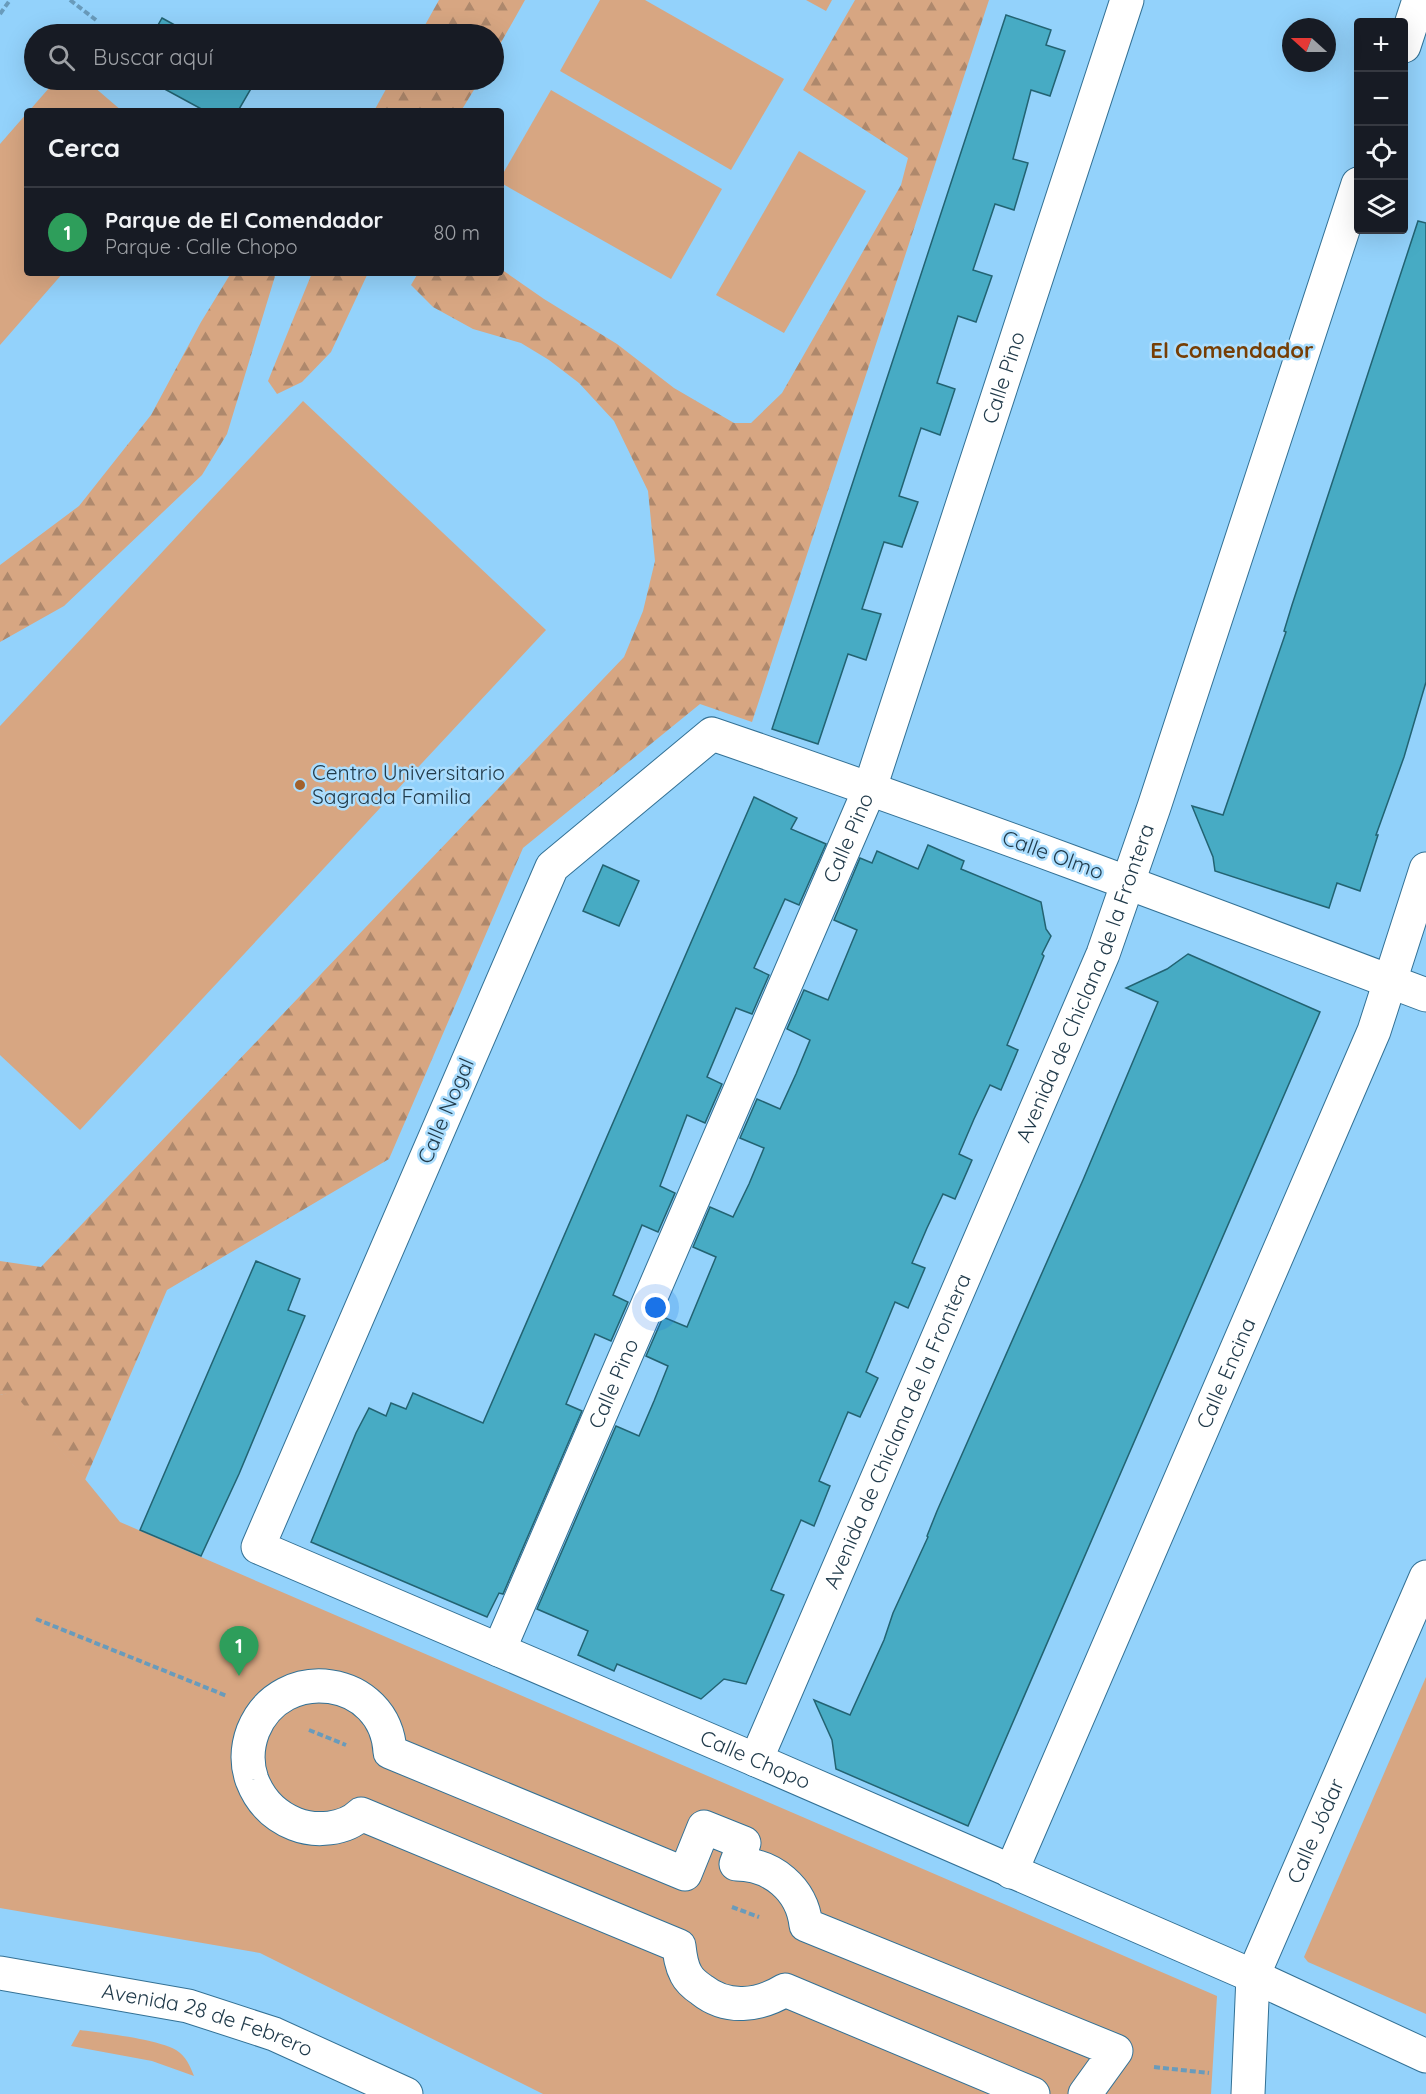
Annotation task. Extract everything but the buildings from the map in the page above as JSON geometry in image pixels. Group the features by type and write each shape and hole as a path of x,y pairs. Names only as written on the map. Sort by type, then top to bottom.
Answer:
{"street":[{"name":"Calle Pino","path":"499,1650 870,788 1127,0"},
{"path":"1408,34 1419,0"},
{"name":"Avenida de Chiclana de la Frontera","path":"756,1760 1103,954 1354,199"},
{"name":"Calle Olmo","path":"712,734 870,788 1128,882 1426,995"},
{"name":"Calle Nogal","path":"258,1547 552,867 712,734"},
{"name":"Calle Encina","path":"1011,1872 1374,1031 1426,869"},
{"name":"Calle Chopo","path":"258,1547 1253,1976 1426,2056"},
{"name":"Calle Jódar","path":"1248,2094 1253,1976 1426,1576"},
{"path":"1033,2094 785,1990 763,2001 749,2004 720,2001 701,1990 686,1975 679,1946 361,1814 344,1824 329,1828 302,1827 291,1822 270,1808 255,1788 248,1764 250,1739 255,1727 268,1707 289,1692 315,1685 330,1686 357,1696 369,1705 385,1729 390,1752 685,1874 704,1827 744,1843 736,1864 760,1868 775,1874 787,1883 805,1914 806,1925 1116,2051 1085,2094"},
{"name":"Avenida 28 de Febrero","path":"0,1973 188,2006 274,2034 406,2094"}],"path":[{"path":"0,14 10,0"},
{"path":"70,0 96,20"}],"green space":[{"path":"439,0 525,0 504,37 504,24 426,24"},
{"path":"600,0 645,0 784,79 731,170 560,71"},
{"path":"806,0 832,0 826,11"},
{"path":"855,0 989,0 752,722 700,704 523,848 389,1159 167,1290 85,1480 13,1392 0,1395 0,1261 41,1267 624,657 643,611 655,561 648,491 614,421 579,383 549,360 521,343 473,329 433,307 411,285 416,276 504,276 504,271 617,344 674,388 734,423 751,423 782,393 901,185 908,158 803,90"},
{"path":"47,90 98,90 119,108 32,108"},
{"path":"386,90 474,90 463,108 376,108"},
{"path":"551,90 722,189 671,279 504,185 504,172"},
{"path":"24,116 24,276 60,276 0,345 0,144"},
{"path":"799,151 866,191 784,333 716,295"},
{"path":"229,276 275,276 227,434 202,475 64,606 0,642 0,565 79,506 151,415 201,322"},
{"path":"311,276 367,276 331,352 302,382 277,394 268,381"},
{"path":"303,401 546,630 80,1130 0,1055 0,726"},
{"path":"13,1391 120,1522 1217,1996 1211,2094 543,2094 260,1953 0,1908 0,1395"},
{"path":"1426,1677 1426,2014 1308,1962 1304,1957"},
{"path":"80,2030 130,2037 167,2046 182,2055 194,2076 152,2061 71,2046"}],"place":[{"name":"Centro Universitario Sagrada Familia","path":"300,785"},
{"name":"Parque de El Comendador","path":"239,1676"}],"district":[{"name":"El Comendador","path":"1232,350"}]}
